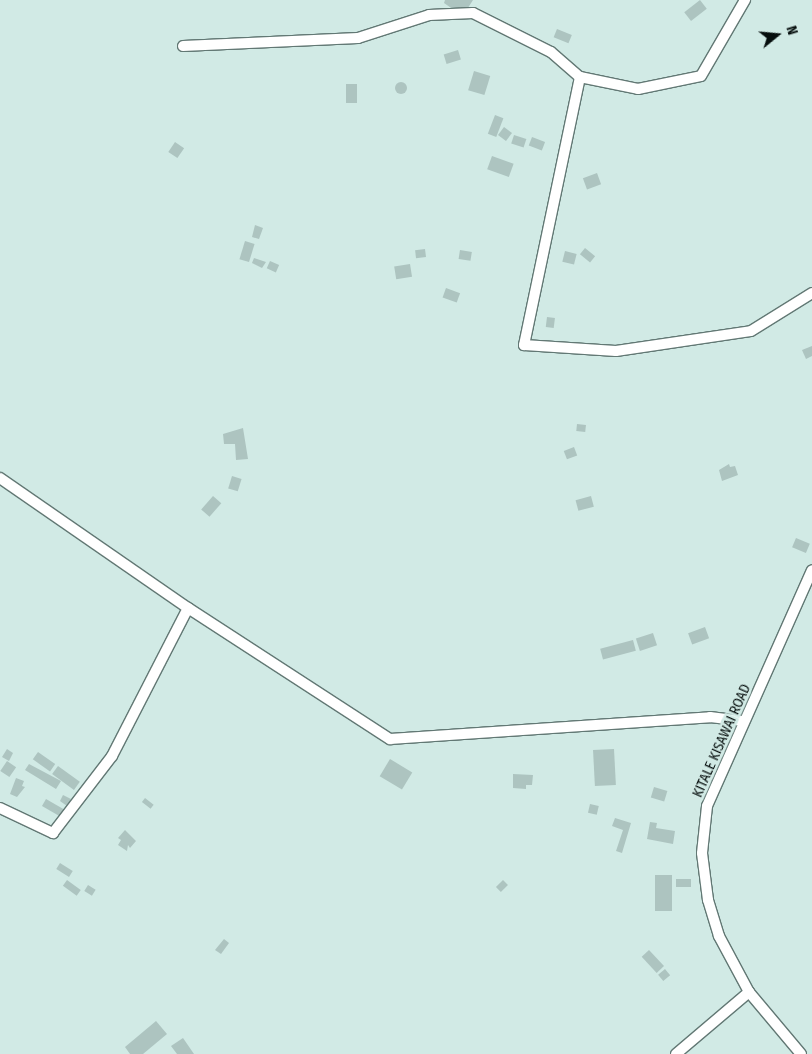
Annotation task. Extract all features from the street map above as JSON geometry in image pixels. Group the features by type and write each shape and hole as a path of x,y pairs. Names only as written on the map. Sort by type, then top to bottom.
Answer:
{"street":[{"path":"183,46 358,38 429,14 473,13 551,52 580,77 638,89 701,76 746,0"},
{"path":"580,77 524,345 616,351 751,331 812,293"},
{"path":"0,478 188,608 390,739 710,718 744,721"},
{"name":"KITALE KISAWAI ROAD","path":"801,1054 749,992 719,936 708,900 702,853 708,806 812,570"},
{"path":"0,808 53,833 112,756 188,608"},
{"path":"676,1054 749,992"}],"building":[{"path":"445,0 473,0 466,11 460,7 457,12 444,3"},
{"path":"700,0 707,9 691,21 684,12"},
{"path":"557,29 572,35 568,43 554,37"},
{"path":"458,50 461,60 447,64 444,54"},
{"path":"474,71 490,76 484,95 468,90"},
{"path":"399,82 403,82 407,88 403,94 399,94 395,90 395,86"},
{"path":"346,84 357,84 357,103 346,103"},
{"path":"495,115 503,118 496,137 488,134"},
{"path":"504,127 512,133 506,141 498,135"},
{"path":"514,135 526,139 524,148 511,144"},
{"path":"532,137 545,142 542,150 529,145"},
{"path":"175,142 184,148 177,158 168,152"},
{"path":"492,156 514,164 509,177 487,169"},
{"path":"597,173 601,184 587,189 583,178"},
{"path":"255,225 263,228 259,239 252,237"},
{"path":"245,241 255,244 249,262 239,259"},
{"path":"585,248 595,256 590,262 580,254"},
{"path":"425,249 426,257 416,258 415,250"},
{"path":"460,250 472,252 470,261 459,259"},
{"path":"565,251 577,254 574,265 562,262"},
{"path":"254,258 266,262 262,268 252,263"},
{"path":"270,261 279,265 276,272 267,268"},
{"path":"410,264 412,277 396,279 394,267"},
{"path":"446,288 460,293 457,303 443,297"},
{"path":"547,317 555,318 554,328 546,327"},
{"path":"812,346 812,356 806,359 802,350"},
{"path":"577,424 586,425 585,432 576,431"},
{"path":"243,428 248,459 236,460 235,444 224,444 223,434"},
{"path":"574,447 577,455 567,459 564,451"},
{"path":"729,464 730,467 735,466 738,475 722,481 719,470"},
{"path":"232,476 242,479 238,491 228,488"},
{"path":"213,496 221,503 209,517 201,510"},
{"path":"591,496 594,507 578,511 576,500"},
{"path":"796,538 810,544 806,553 792,547"},
{"path":"705,627 709,638 692,644 688,633"},
{"path":"653,633 657,645 640,651 636,639"},
{"path":"633,640 636,651 603,659 600,649"},
{"path":"7,749 13,753 9,761 2,757"},
{"path":"614,749 616,785 595,786 593,750"},
{"path":"38,752 55,764 50,771 33,759"},
{"path":"390,759 412,772 402,790 380,776"},
{"path":"7,761 16,767 9,777 0,771"},
{"path":"29,764 61,781 56,789 25,770"},
{"path":"58,766 80,782 74,790 52,774"},
{"path":"513,774 533,775 532,785 526,785 526,789 513,788"},
{"path":"16,778 24,781 22,786 25,787 17,797 10,794"},
{"path":"654,787 667,791 664,802 651,798"},
{"path":"63,795 71,799 67,806 60,801"},
{"path":"145,798 154,805 151,809 142,802"},
{"path":"46,799 63,809 59,816 42,806"},
{"path":"590,804 599,806 597,815 588,813"},
{"path":"615,818 631,823 622,853 616,851 623,830 612,826"},
{"path":"650,822 657,823 656,828 675,831 673,844 647,839"},
{"path":"125,830 136,841 130,848 128,845 127,851 118,845 121,840 118,838"},
{"path":"60,863 73,871 69,877 56,869"},
{"path":"655,875 672,875 672,911 655,911"},
{"path":"676,879 691,879 691,887 676,887"},
{"path":"67,880 81,890 77,896 63,886"},
{"path":"503,880 508,885 501,892 496,887"},
{"path":"88,885 96,890 92,896 84,891"},
{"path":"224,939 229,943 221,954 215,950"},
{"path":"649,950 664,966 657,973 642,957"},
{"path":"665,969 670,975 663,981 658,975"},
{"path":"156,1021 167,1034 143,1054 130,1054 125,1047"},
{"path":"183,1038 194,1054 177,1054 171,1046"}]}
